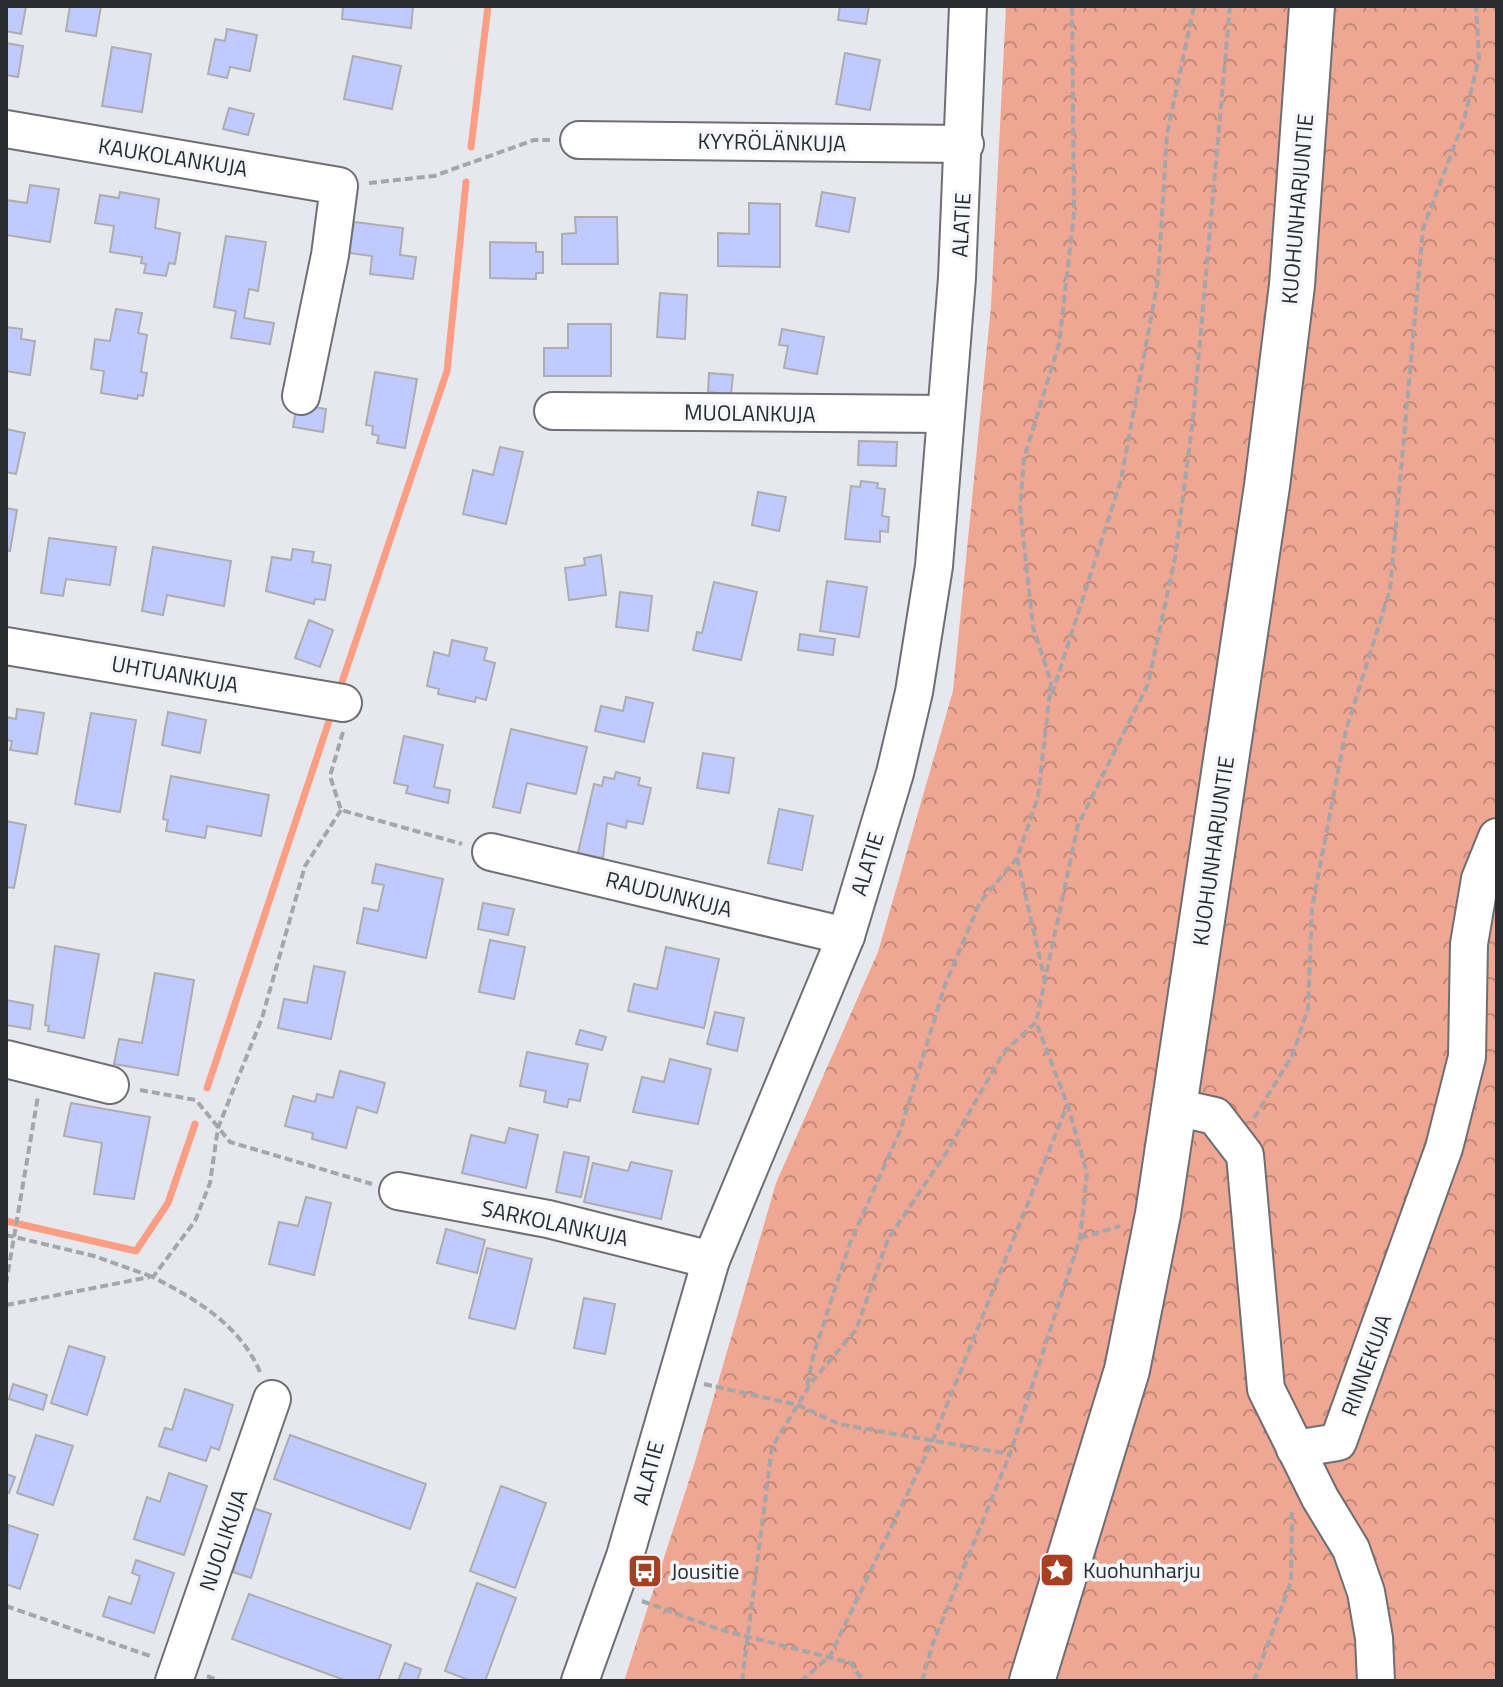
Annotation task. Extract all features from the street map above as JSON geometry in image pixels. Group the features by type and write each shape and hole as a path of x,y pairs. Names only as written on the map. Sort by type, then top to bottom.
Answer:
{"main road":[{"name":"KUOHUNHARJUNTIE","path":"1032,1681 1127,1370 1144,1295 1175,1107 1269,470 1292,285 1312,6"}],"street":[{"name":"ALATIE","path":"580,1681 614,1589 674,1377 711,1260 846,936 895,773 922,655 934,566 965,144 968,6"},
{"name":"KAUKOLANKUJA","path":"6,129 339,186"},
{"name":"KYYRÖLÄNKUJA","path":"579,140 965,144"},
{"path":"301,396 330,255 339,186"},
{"name":"MUOLANKUJA","path":"553,411 946,414"},
{"name":"UHTUANKUJA","path":"6,646 343,703"},
{"name":"RINNEKUJA","path":"1295,1449 1338,1442 1444,1148 1467,1057 1469,944 1480,879 1497,837"},
{"name":"RAUDUNKUJA","path":"491,852 846,936"},
{"path":"6,1059 110,1085"},
{"path":"1175,1107 1215,1116 1245,1155 1266,1389 1295,1449 1351,1549 1361,1577 1374,1638 1376,1681"},
{"name":"SARKOLANKUJA","path":"398,1191 548,1219 711,1260"},
{"name":"NUOLIKUJA","path":"177,1674 272,1399"}],"path":[{"path":"806,1391 814,1353 850,1243 900,1131 945,985 980,902 1017,858 1038,797 1051,682 1033,627 1020,508 1024,458 1059,344 1074,214 1072,6"},
{"path":"1048,704 1121,480 1158,280 1167,134 1194,6"},
{"path":"742,1681 772,1447 806,1391 856,1330 888,1239 948,1150 1003,1053 1036,1022 1078,825 1148,684 1175,558 1193,419 1230,6"},
{"path":"1245,1155 1249,1127 1292,1056 1308,1008 1312,908 1346,730 1390,590 1423,229 1464,120 1479,58 1476,6"},
{"path":"339,186 434,176 534,140 579,140"},
{"path":"341,810 330,776 345,725 343,703"},
{"path":"341,810 491,852"},
{"path":"6,1305 153,1277 195,1221 210,1183 218,1128 262,1018 305,866 341,810"},
{"path":"1017,858 1046,983"},
{"path":"922,1681 933,1643 1010,1454 1080,1238 1087,1173 1068,1106 1036,1022"},
{"path":"6,1284 39,1090 52,1069"},
{"path":"110,1085 196,1100 230,1142 398,1191"},
{"path":"801,1681 830,1656 932,1442 1068,1106"},
{"path":"6,1235 94,1256 153,1277 198,1300 249,1345 272,1399"},
{"path":"674,1377 798,1405 839,1424 1010,1454"},
{"path":"1254,1681 1291,1582 1293,1507"},
{"path":"614,1589 677,1616 851,1663 863,1681"},
{"path":"6,1606 177,1674 220,1681"}],"green space":[{"path":"1006,6 1497,6 1497,1681 624,1681 694,1465 776,1183 878,952 953,691 991,306"}],"building":[{"path":"6,6 26,6 21,34 6,31"},
{"path":"70,6 101,6 96,36 66,31"},
{"path":"343,6 413,6 411,28 342,19"},
{"path":"840,6 869,6 866,24 838,20"},
{"path":"227,29 257,35 250,71 230,67 227,78 208,74 215,39 225,41"},
{"path":"6,43 23,46 18,77 6,75"},
{"path":"112,47 151,54 142,112 102,106"},
{"path":"845,53 880,60 870,110 836,104"},
{"path":"353,56 401,66 392,109 344,99"},
{"path":"229,108 254,114 248,135 223,129"},
{"path":"30,185 59,189 50,242 6,235 6,200 27,203"},
{"path":"120,192 159,199 155,228 180,233 175,264 169,263 166,276 144,273 146,264 141,263 142,257 110,252 114,226 95,223 100,195 119,198"},
{"path":"822,192 855,198 849,232 816,226"},
{"path":"749,203 780,204 780,267 718,266 718,233 749,234"},
{"path":"575,217 617,217 618,264 562,264 562,234 576,233"},
{"path":"354,222 403,228 400,255 416,257 413,279 370,274 372,256 349,253"},
{"path":"226,236 266,242 258,291 249,289 244,318 274,323 270,344 231,338 236,311 214,307"},
{"path":"490,242 536,243 536,252 543,252 543,273 536,273 536,279 490,278"},
{"path":"660,293 687,295 685,339 657,337"},
{"path":"116,309 142,313 138,333 147,335 141,372 147,373 143,396 138,395 137,399 101,393 104,371 91,369 95,339 110,341"},
{"path":"568,324 611,324 611,376 544,376 544,348 568,348"},
{"path":"6,327 22,329 21,339 35,341 30,375 6,371"},
{"path":"782,329 824,337 817,374 784,368 788,346 779,345"},
{"path":"375,372 417,379 405,448 377,443 379,436 372,434 373,426 366,425"},
{"path":"709,373 733,375 731,394 708,392"},
{"path":"297,404 326,409 323,432 293,427"},
{"path":"6,429 25,433 16,474 6,472"},
{"path":"859,441 897,442 896,466 858,465"},
{"path":"500,447 523,452 506,524 463,514 473,470 493,475"},
{"path":"861,481 878,483 877,488 885,489 882,516 889,517 888,532 880,531 880,542 845,539 851,486 860,487"},
{"path":"758,492 786,497 779,531 752,525"},
{"path":"6,508 17,510 10,551 6,550"},
{"path":"49,538 116,547 110,585 66,579 63,596 41,593"},
{"path":"153,547 231,561 224,606 167,595 163,615 142,611"},
{"path":"293,549 314,552 312,562 331,565 325,600 315,599 314,604 266,591 272,557 291,560"},
{"path":"601,555 606,595 569,600 565,568 585,565 584,558"},
{"path":"827,581 867,587 859,637 820,631"},
{"path":"714,582 757,592 741,660 693,650 697,632 702,633"},
{"path":"620,592 652,596 648,631 616,627"},
{"path":"309,620 333,630 320,667 295,658"},
{"path":"800,634 835,639 833,655 798,650"},
{"path":"452,640 487,648 484,660 495,663 486,700 476,697 475,702 438,694 439,689 427,686 434,652 449,656"},
{"path":"626,697 653,703 644,742 595,731 601,706 623,711"},
{"path":"17,709 44,713 37,754 10,750 12,741 6,740 6,717 16,719"},
{"path":"168,712 206,720 200,753 162,745"},
{"path":"91,713 136,720 120,812 75,804"},
{"path":"511,729 587,747 576,794 527,783 520,813 493,807"},
{"path":"404,736 443,745 434,787 450,790 448,803 406,793 408,786 394,783"},
{"path":"703,753 734,758 729,793 697,788"},
{"path":"616,772 640,778 638,785 651,788 643,824 627,821 626,828 607,823 603,858 578,853 594,784 602,786 604,777 614,779"},
{"path":"171,776 269,795 261,836 207,826 205,838 166,831 168,820 163,819"},
{"path":"779,809 813,816 802,870 768,863"},
{"path":"6,821 26,825 14,888 6,887"},
{"path":"376,864 443,879 426,958 357,943 364,908 378,911 384,885 372,883"},
{"path":"483,903 514,909 508,935 478,929"},
{"path":"490,940 525,947 514,999 479,992"},
{"path":"55,946 99,954 84,1038 48,1031 49,1026 45,1025"},
{"path":"666,947 719,959 704,1028 628,1011 634,984 657,989"},
{"path":"314,966 345,972 331,1039 278,1028 284,999 307,1003"},
{"path":"155,973 194,980 178,1075 114,1064 119,1039 142,1043"},
{"path":"6,1000 33,1005 30,1029 6,1025"},
{"path":"715,1012 744,1018 737,1051 707,1044"},
{"path":"580,1030 606,1037 602,1050 576,1044"},
{"path":"527,1052 588,1064 580,1101 569,1099 567,1107 544,1102 546,1091 520,1086"},
{"path":"670,1059 711,1069 698,1124 633,1112 642,1077 664,1082"},
{"path":"340,1071 385,1083 377,1113 357,1107 346,1148 312,1139 313,1133 285,1126 293,1096 315,1102 317,1094 333,1098"},
{"path":"71,1103 150,1117 134,1199 94,1194 102,1143 64,1136"},
{"path":"509,1128 538,1135 526,1188 462,1173 471,1135 505,1143"},
{"path":"564,1152 589,1157 581,1197 556,1192"},
{"path":"631,1162 672,1171 661,1219 584,1202 593,1163 628,1171"},
{"path":"306,1197 331,1203 314,1275 269,1264 279,1222 298,1226"},
{"path":"446,1229 485,1240 477,1273 437,1263"},
{"path":"487,1248 532,1259 515,1329 469,1318"},
{"path":"584,1298 615,1304 605,1354 574,1348"},
{"path":"69,1346 105,1357 87,1415 51,1403"},
{"path":"13,1384 47,1395 43,1410 9,1399"},
{"path":"185,1389 233,1405 219,1450 211,1447 206,1461 159,1446 165,1428 172,1430"},
{"path":"36,1435 73,1446 53,1505 17,1493"},
{"path":"290,1435 426,1484 410,1529 274,1479"},
{"path":"169,1473 207,1486 184,1555 134,1539 147,1497 160,1502"},
{"path":"6,1474 15,1477 9,1493 6,1491"},
{"path":"501,1486 546,1503 515,1588 470,1571"},
{"path":"253,1508 271,1514 251,1578 233,1572"},
{"path":"8,1525 38,1535 20,1589 6,1584"},
{"path":"136,1560 174,1573 154,1633 103,1616 109,1597 131,1604 140,1576 132,1573"},
{"path":"477,1583 516,1598 485,1681 471,1681 445,1671"},
{"path":"249,1594 391,1645 378,1681 347,1681 232,1639"},
{"path":"405,1663 421,1669 417,1681 398,1681"}],"waterway":[{"path":"471,147 488,6"},
{"path":"342,682 447,371 466,182"},
{"path":"207,1088 329,721"},
{"path":"6,1221 136,1251 168,1203 195,1124"}],"place":[{"name":"Kuohunharju","path":"1057,1570"},
{"name":"Jousitie","path":"645,1571"}]}
